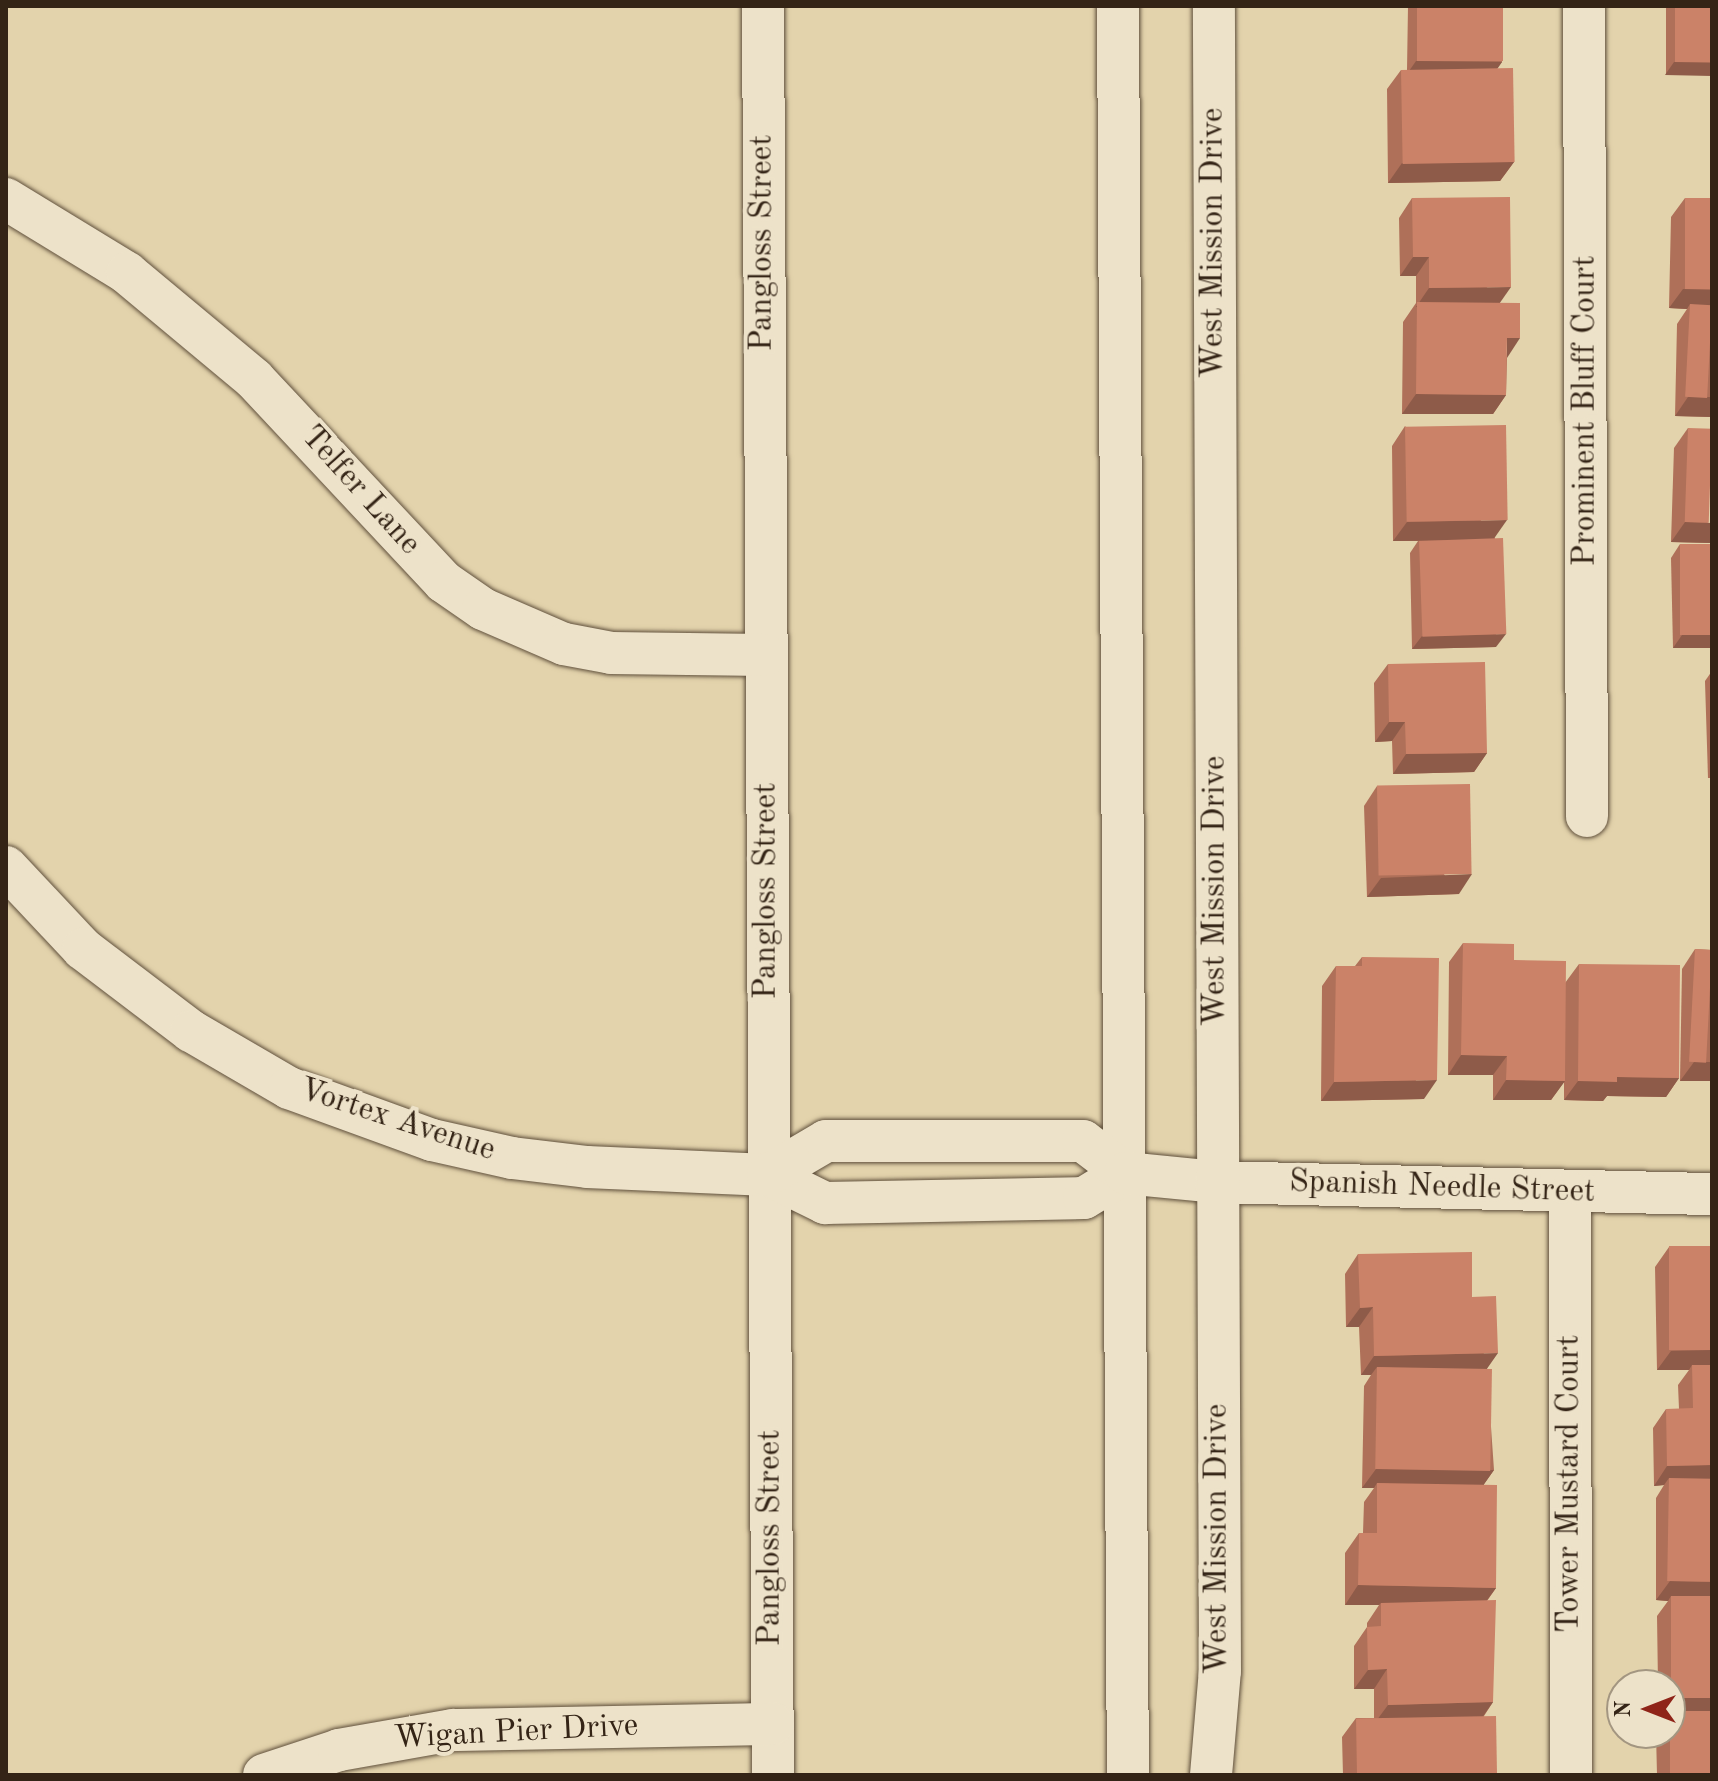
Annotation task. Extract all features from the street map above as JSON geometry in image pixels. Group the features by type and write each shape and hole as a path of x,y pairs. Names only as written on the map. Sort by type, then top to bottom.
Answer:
{"street":[{"name":"Pangloss Street","path":"763,6 773,1775"},
{"path":"1118,6 1128,1775"},
{"name":"West Mission Drive","path":"1211,1775 1220,1671 1214,6"},
{"name":"Prominent Bluff Court","path":"1584,6 1587,816"},
{"name":"Telfer Lane","path":"6,199 127,273 243,369 312,435 444,582 483,609 564,644 611,653 765,655"},
{"name":"Vortex Avenue","path":"14,890 83,949 191,1031 289,1088 357,1115 512,1158 768,1175 825,1203 1084,1198 1125,1173"},
{"path":"768,1175 826,1141 1083,1141 1125,1173"},
{"name":"Spanish Needle Street","path":"1125,1173 1216,1182 1570,1193 1712,1194"},
{"name":"Tower Mustard Court","path":"1570,1193 1571,1775"},
{"name":"Wigan Pier Drive","path":"264,1775 339,1750 453,1730 773,1724"}],"building":[{"path":"1417,6 1503,6 1503,61 1417,61"},
{"path":"1675,6 1712,6 1712,62 1675,62"},
{"path":"1513,68 1515,162 1403,164 1401,70"},
{"path":"1510,197 1511,287 1429,288 1429,257 1413,257 1412,198"},
{"path":"1685,198 1712,198 1712,289 1685,289"},
{"path":"1417,302 1520,303 1520,338 1507,338 1506,395 1416,394"},
{"path":"1690,304 1712,305 1707,398 1685,397"},
{"path":"1506,425 1508,520 1407,522 1405,427"},
{"path":"1688,428 1712,429 1709,523 1685,522"},
{"path":"1503,538 1506,634 1422,637 1419,541"},
{"path":"1680,544 1712,544 1712,635 1680,635"},
{"path":"1485,662 1487,753 1406,754 1405,722 1389,722 1388,664"},
{"path":"1470,784 1472,874 1379,876 1377,786"},
{"path":"1463,943 1514,944 1514,960 1566,961 1565,1081 1506,1080 1507,1056 1461,1055"},
{"path":"1695,949 1712,950 1706,1063 1689,1062"},
{"path":"1362,957 1439,958 1437,1080 1334,1082 1336,966 1362,966"},
{"path":"1579,964 1680,965 1679,1078 1617,1077 1617,1082 1578,1081"},
{"path":"1669,1246 1712,1246 1712,1350 1669,1350"},
{"path":"1472,1252 1472,1297 1496,1296 1498,1353 1374,1356 1373,1307 1360,1308 1358,1254"},
{"path":"1692,1365 1712,1365 1712,1465 1667,1466 1666,1409 1693,1408"},
{"path":"1377,1367 1492,1369 1490,1471 1375,1469"},
{"path":"1669,1478 1712,1479 1710,1582 1667,1581"},
{"path":"1377,1483 1497,1485 1496,1588 1358,1585 1359,1533 1377,1533"},
{"path":"1671,1596 1712,1596 1712,1698 1686,1698 1686,1669 1671,1669"},
{"path":"1496,1600 1493,1702 1388,1705 1387,1669 1368,1670 1367,1627 1381,1626 1381,1603"},
{"path":"1686,1711 1712,1711 1712,1775 1670,1775 1670,1749 1686,1749"},
{"path":"1496,1716 1497,1775 1357,1775 1356,1718"}]}
